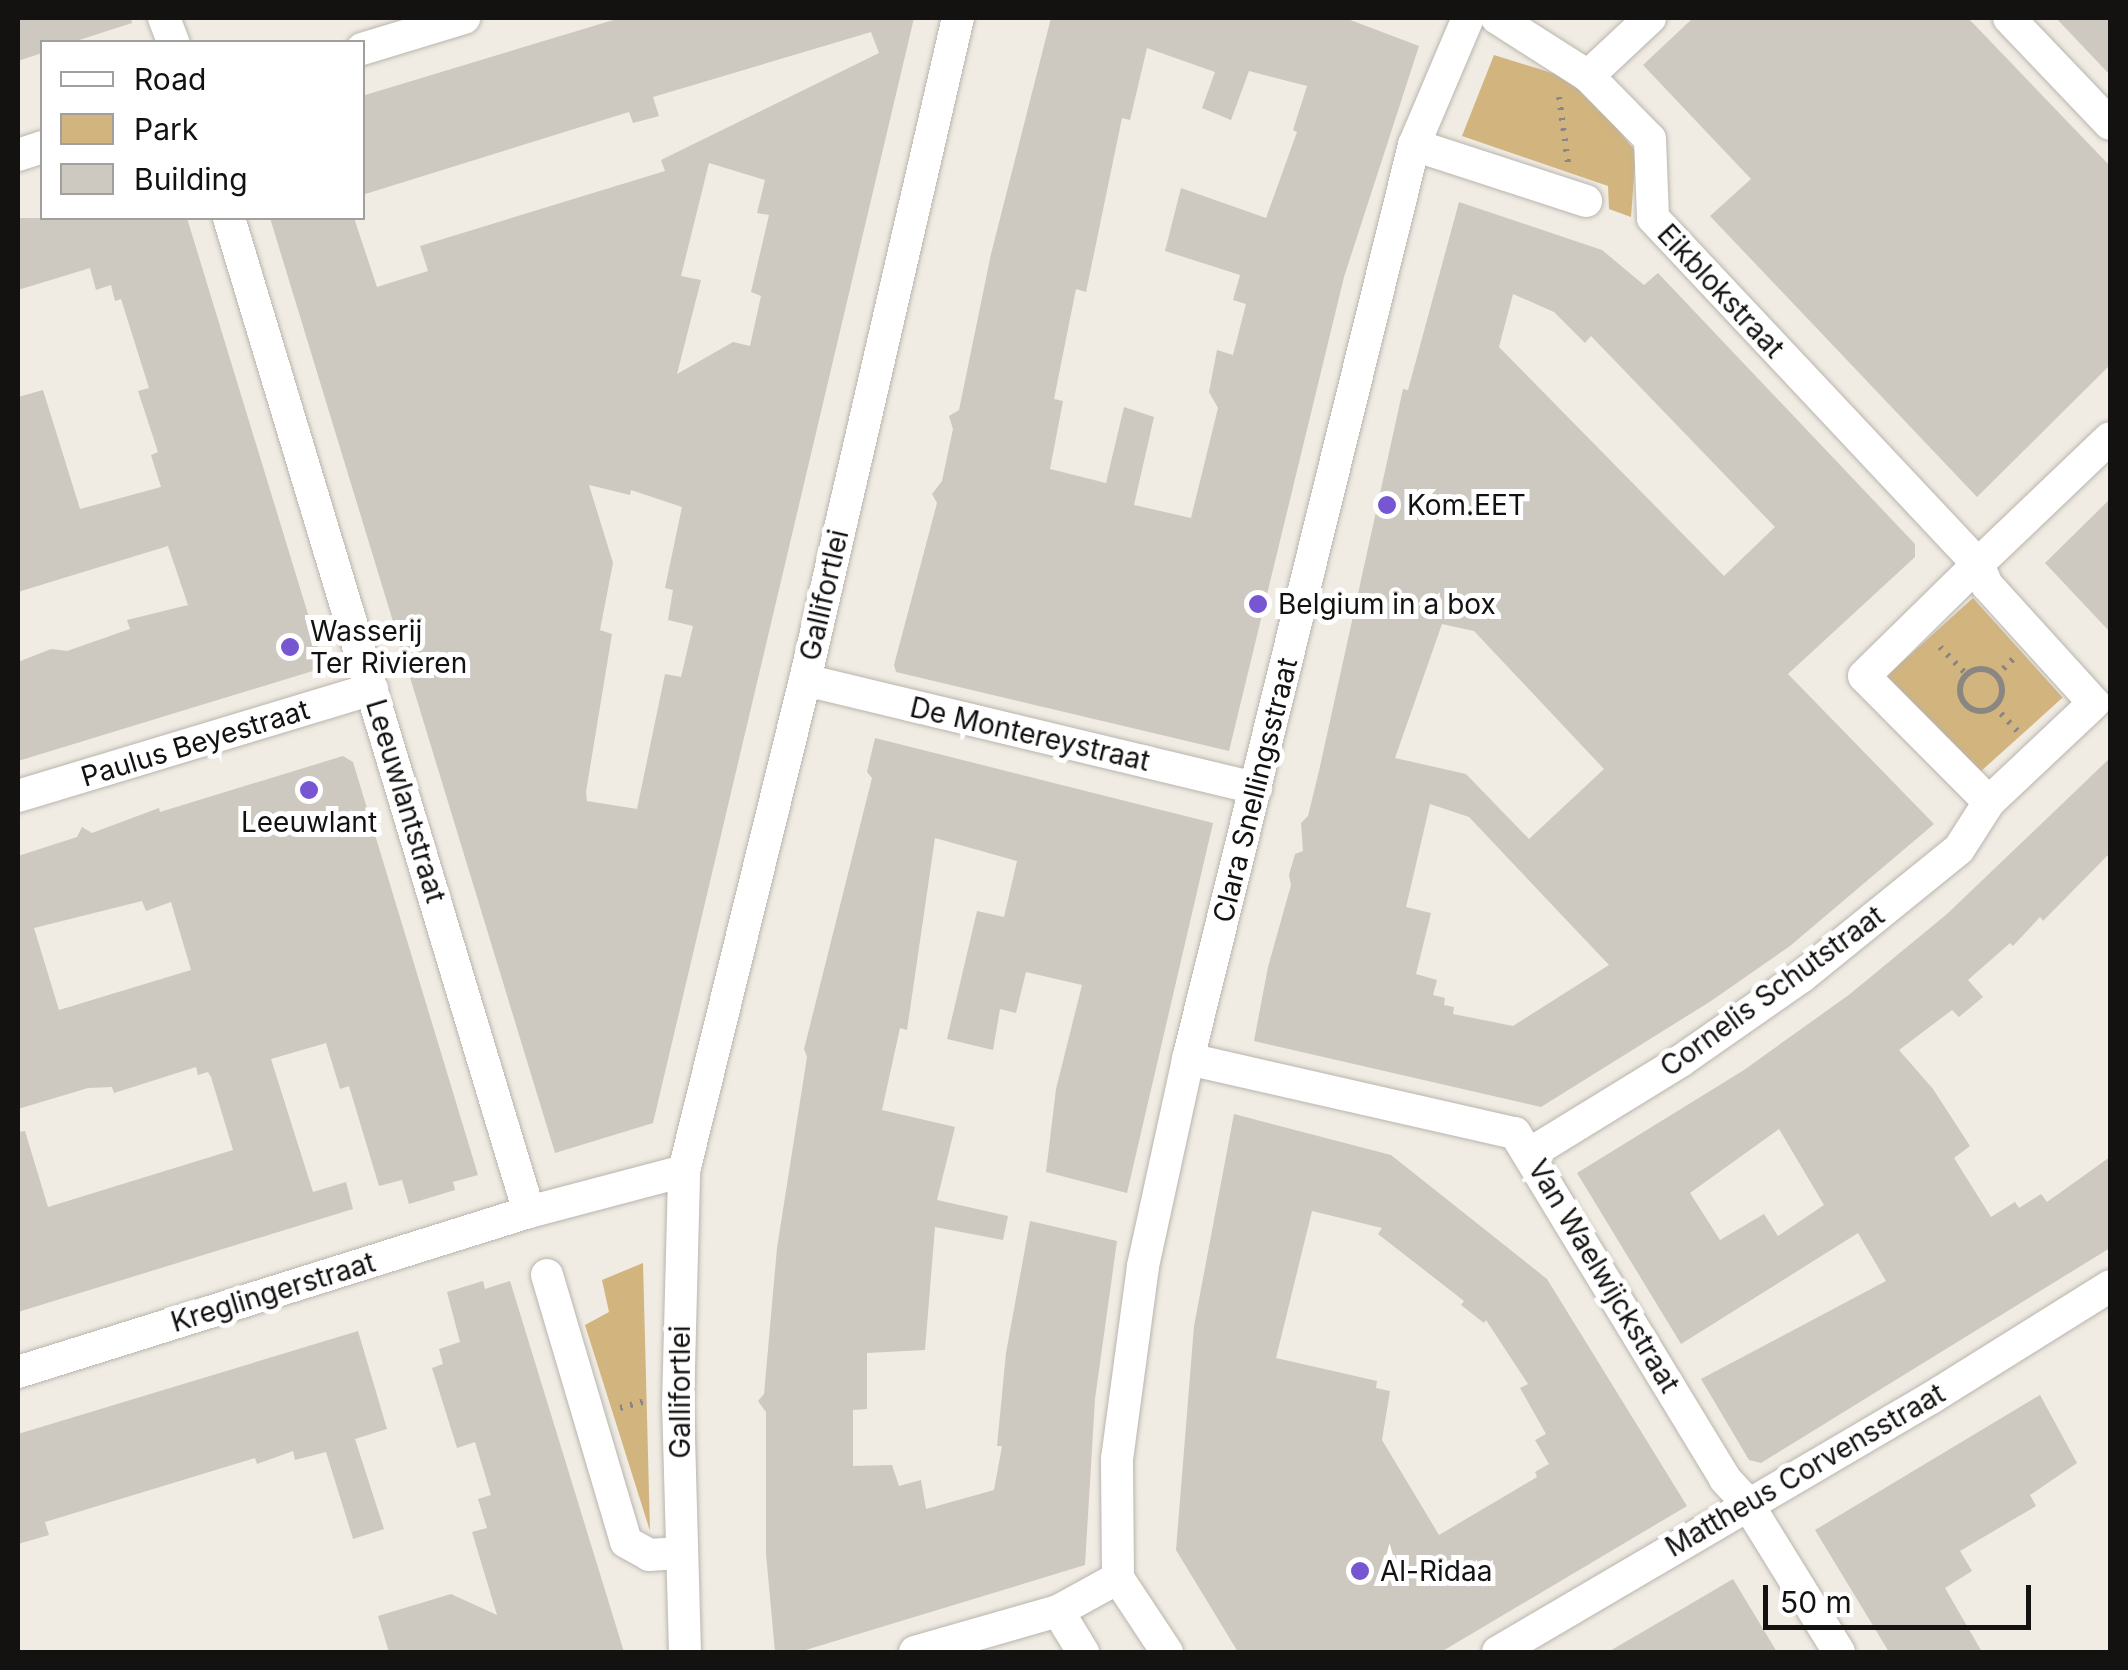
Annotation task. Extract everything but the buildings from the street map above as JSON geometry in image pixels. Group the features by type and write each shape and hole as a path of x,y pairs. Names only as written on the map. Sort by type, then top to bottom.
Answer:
{"street":[{"path":"365,48 464,18"},
{"name":"Gallifortlei","path":"685,1652 678,1392 684,1171 805,680 958,18"},
{"name":"Clara Snellingsstraat","path":"1118,1578 1117,1460 1122,1421 1143,1266 1188,1058 1414,145 1468,18"},
{"name":"Eikblokstraat","path":"1497,18 1588,76 1650,140 1654,218 1978,564"},
{"path":"1588,76 1650,18"},
{"path":"2009,18 2110,124"},
{"path":"1414,145 1581,200"},
{"name":"Leeuwlantstraat","path":"230,220 529,1212"},
{"path":"1989,802 1864,676 2110,438"},
{"name":"Cornelis Schutstraat","path":"1531,1153 1682,1060 1801,977 1959,849 1989,802 2094,703 1987,585 1978,564"},
{"name":"De Montereystraat","path":"805,680 1256,788"},
{"name":"Paulus Beyestraat","path":"18,796 372,689"},
{"name":"Van Waelwijckstraat","path":"1188,1058 1516,1133 1725,1479 1747,1502 1838,1652"},
{"path":"529,1212 684,1171"},
{"name":"Kreglingerstraat","path":"18,1372 529,1212"},
{"path":"547,1275 626,1542 650,1555 680,1554"},
{"name":"Mattheus Corvensstraat","path":"1498,1652 1747,1502 1931,1398 2110,1286"},
{"path":"914,1652 1058,1610 1118,1578 1167,1652"},
{"path":"1058,1610 1083,1652"}],"path":[{"path":"1548,47 1581,200"},
{"path":"1933,659 1954,640"},
{"path":"2000,647 2024,673"},
{"path":"1980,669 1998,678 2002,692 1996,705 1978,711 1966,705 1960,693 1966,674 1980,669"},
{"path":"2001,743 2026,719"},
{"path":"590,1416 678,1392"}],"green space":[{"path":"1494,55 1568,78 1611,121 1636,152 1631,217 1609,209 1608,186 1462,136"},
{"path":"1973,598 2063,698 1974,777 1885,678"},
{"path":"643,1263 650,1531 585,1325 609,1312 602,1280"}],"place":[{"name":"Kom.EET","path":"1387,505"},
{"name":"Belgium in a box","path":"1258,604"},
{"name":"Wasserij Ter Rivieren","path":"290,647"},
{"name":"Leeuwlant","path":"309,790"},
{"name":"Al-Ridaa","path":"1360,1571"}]}
